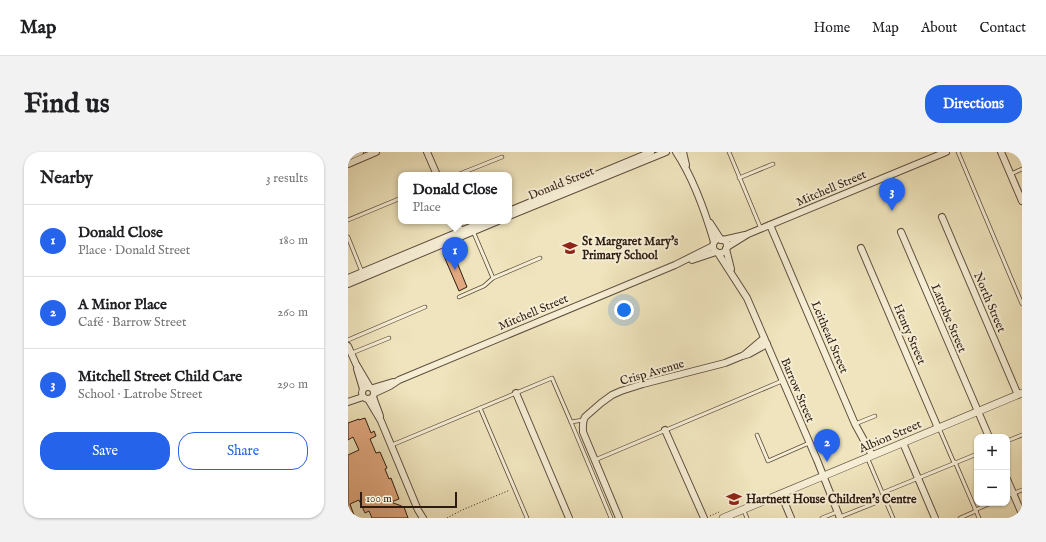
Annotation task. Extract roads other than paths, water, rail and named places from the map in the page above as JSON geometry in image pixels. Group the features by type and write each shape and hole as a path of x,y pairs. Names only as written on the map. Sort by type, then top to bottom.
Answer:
{"street":[{"path":"348,157 360,152"},
{"path":"348,164 376,152"},
{"path":"427,152 436,172"},
{"name":"Donald Street","path":"512,215 650,152"},
{"name":"Donald Street","path":"512,210 666,152"},
{"name":"Barrow Street","path":"676,152 686,169 707,218 716,248 747,298 817,460 839,516"},
{"name":"Barrow Street","path":"683,152 686,169"},
{"name":"Mitchell Street","path":"716,248 717,240 748,234 946,152"},
{"path":"1001,152 1022,201"},
{"name":"North Street","path":"942,217 1020,394"},
{"name":"Barrow Street","path":"707,218 722,240 726,243 731,273"},
{"path":"457,224 462,234"},
{"path":"348,284 462,234 480,224"},
{"path":"348,278 490,224"},
{"name":"Leithead Street","path":"770,225 855,424 864,439 870,456"},
{"name":"Latrobe Street","path":"901,232 988,434"},
{"name":"Mitchell Street","path":"716,248 722,253 726,248 748,234"},
{"name":"Mitchell Street","path":"348,401 390,386 399,380 716,248"},
{"name":"Henty Street","path":"861,248 938,428"},
{"name":"Crisp Avenue","path":"584,420 591,411 612,395 643,384 716,366 734,360 742,356 748,350 765,341"},
{"path":"348,346 381,421 420,518"},
{"path":"516,393 570,518"},
{"name":"Albion Street","path":"723,518 781,494 822,473 903,443 1020,394"},
{"path":"584,420 583,432 619,518"},
{"path":"665,430 704,518"},
{"path":"903,443 935,518"},
{"path":"781,494 791,518"},
{"path":"1010,495 1022,514"},
{"path":"418,510 423,518"}],"lane":[{"path":"728,152 761,229"},
{"path":"958,152 1022,304"},
{"path":"464,172 502,156"},
{"path":"740,178 773,164"},
{"path":"1011,174 1022,169"},
{"path":"348,220 398,199"},
{"path":"473,231 493,278"},
{"path":"348,237 362,272"},
{"path":"459,297 484,286 493,278 540,258"},
{"path":"348,340 425,307"},
{"path":"352,354 389,338"},
{"path":"391,445 552,378 611,518"},
{"path":"594,460 782,382"},
{"path":"480,408 527,518"},
{"path":"855,424 875,416"},
{"path":"571,422 584,420"},
{"path":"938,428 979,518"},
{"path":"757,435 768,461 809,443"},
{"path":"1010,440 1022,435"},
{"path":"882,493 974,455"},
{"path":"870,456 882,493 893,518"},
{"path":"594,478 601,475"},
{"path":"1010,495 1022,490"},
{"path":"822,518 839,516 885,499"},
{"path":"960,518 985,506"},
{"path":"743,510 747,518"}],"place":[{"name":"Mitchell Street Child Care","path":"892,211"},
{"name":"St Margaret Mary's Primary School","path":"570,248"},
{"name":"Donald Close","path":"455,270"},
{"name":"A Minor Place","path":"827,462"},
{"name":"Hartnett House Children's Centre","path":"734,499"}]}
